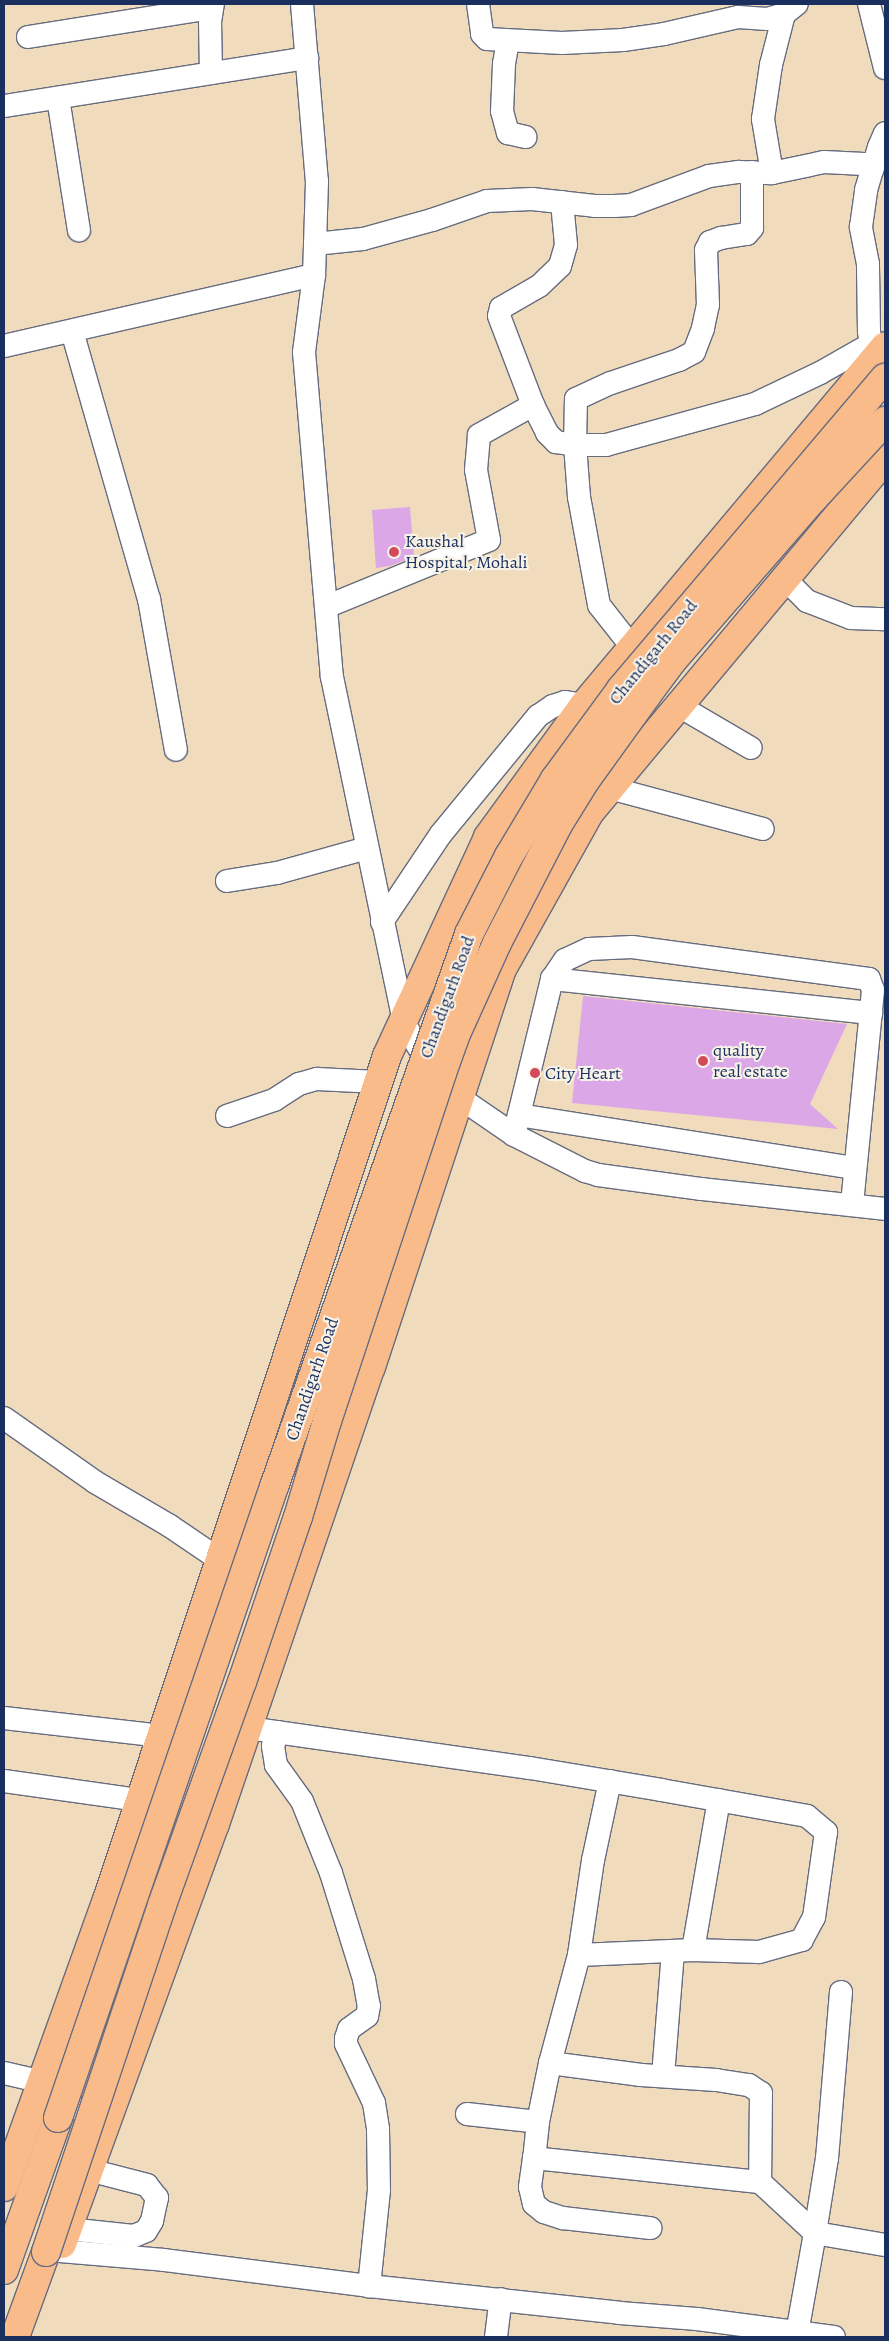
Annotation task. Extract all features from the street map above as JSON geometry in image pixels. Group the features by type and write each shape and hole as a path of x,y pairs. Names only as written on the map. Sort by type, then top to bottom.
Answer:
{"main road":[{"path":"4,2187 38,2093 40,2081 108,1900 378,1082 388,1056 488,837 584,705 879,357"},
{"name":"Chandigarh Road","path":"4,2270 430,1040 469,934 504,865 555,779 638,668 879,357"},
{"path":"15,2337 46,2252 162,1905 242,1682 439,1082 456,1034 493,952 559,823 585,781 647,695 674,660 808,504 885,421"},
{"path":"28,2337 248,1728 371,1367 501,971 590,812 885,459"}],"street":[{"path":"302,4 317,181 314,275 304,352 328,606 332,677 404,1023 431,1068 460,1098 516,1125 556,1158 598,1175 702,1189 885,1209"},
{"path":"478,4 482,34 487,39 562,43 623,40 664,34 738,17 767,18 791,9"},
{"path":"869,4 885,68"},
{"path":"28,37 213,6 210,22 211,73"},
{"path":"632,648 599,605 579,497 575,445 576,398 612,383 679,360 694,352 708,305 706,250 710,242 721,238 747,234 752,228 762,173 763,119 771,65 791,9"},
{"path":"508,41 504,64 502,111 508,133 526,137"},
{"path":"4,106 306,58"},
{"path":"58,98 78,230"},
{"path":"562,202 566,245 560,266 539,286 501,308 499,316 533,405 548,433 556,442 575,445 606,444 755,404 820,373 879,357 868,308 870,279 861,227 866,190 885,133"},
{"path":"315,244 362,239 432,220 487,201 532,199 595,206 630,205 709,176 762,173 824,162 864,164 873,169"},
{"path":"4,346 314,275"},
{"path":"72,331 149,599 176,750"},
{"path":"328,606 489,540 476,470 479,435 533,405"},
{"path":"785,579 807,602 851,618 885,618"},
{"path":"382,922 441,834 538,716 552,706 565,702 584,705"},
{"path":"679,706 751,748"},
{"path":"610,788 763,829"},
{"path":"227,882 277,872 367,848"},
{"path":"516,1125 552,979 565,960 589,949 632,947 865,978 869,979 873,990 852,1204"},
{"path":"552,979 871,1013"},
{"path":"227,1116 274,1100 298,1084 317,1079 378,1082"},
{"path":"516,1125 855,1168"},
{"path":"4,1418 95,1482 170,1526 220,1560"},
{"path":"4,1718 162,1736"},
{"path":"248,1728 610,1781 719,1800 807,1816 826,1832 814,1918 802,1940 759,1952 683,1951 579,1955"},
{"path":"278,1732 272,1746 276,1765 302,1801 331,1873 364,1979 369,2006 367,2016 349,2030 346,2038 346,2044 374,2103 378,2129 379,2190 369,2286"},
{"path":"4,1781 140,1800"},
{"path":"610,1781 593,1860 579,1955 550,2063 538,2122 530,2187 534,2204 544,2212 563,2218 650,2228"},
{"path":"663,2076 683,1951 719,1800"},
{"path":"797,2333 827,2158 840,1992"},
{"path":"550,2063 716,2080 749,2086 761,2092 760,2182"},
{"path":"4,2073 40,2081 104,2129"},
{"path":"4,2088 40,2081"},
{"path":"467,2114 538,2122"},
{"path":"534,2158 760,2182 815,2233 885,2245"},
{"path":"64,2240 134,2236 146,2231 152,2221 157,2198 147,2185 89,2170"},
{"path":"64,2240 164,2260 369,2286 501,2299 695,2328 797,2333 834,2337"},
{"path":"496,2337 501,2299"}],"building":[{"path":"410,507 414,557 390,566 376,568 372,510"},
{"name":"quality real estate","path":"583,996 847,1024 810,1104 838,1129 572,1103"}],"place":[{"name":"Kaushal Hospital, Mohali","path":"394,552"},
{"name":"quality real estate","path":"703,1061"},
{"name":"City Heart","path":"535,1073"}]}
